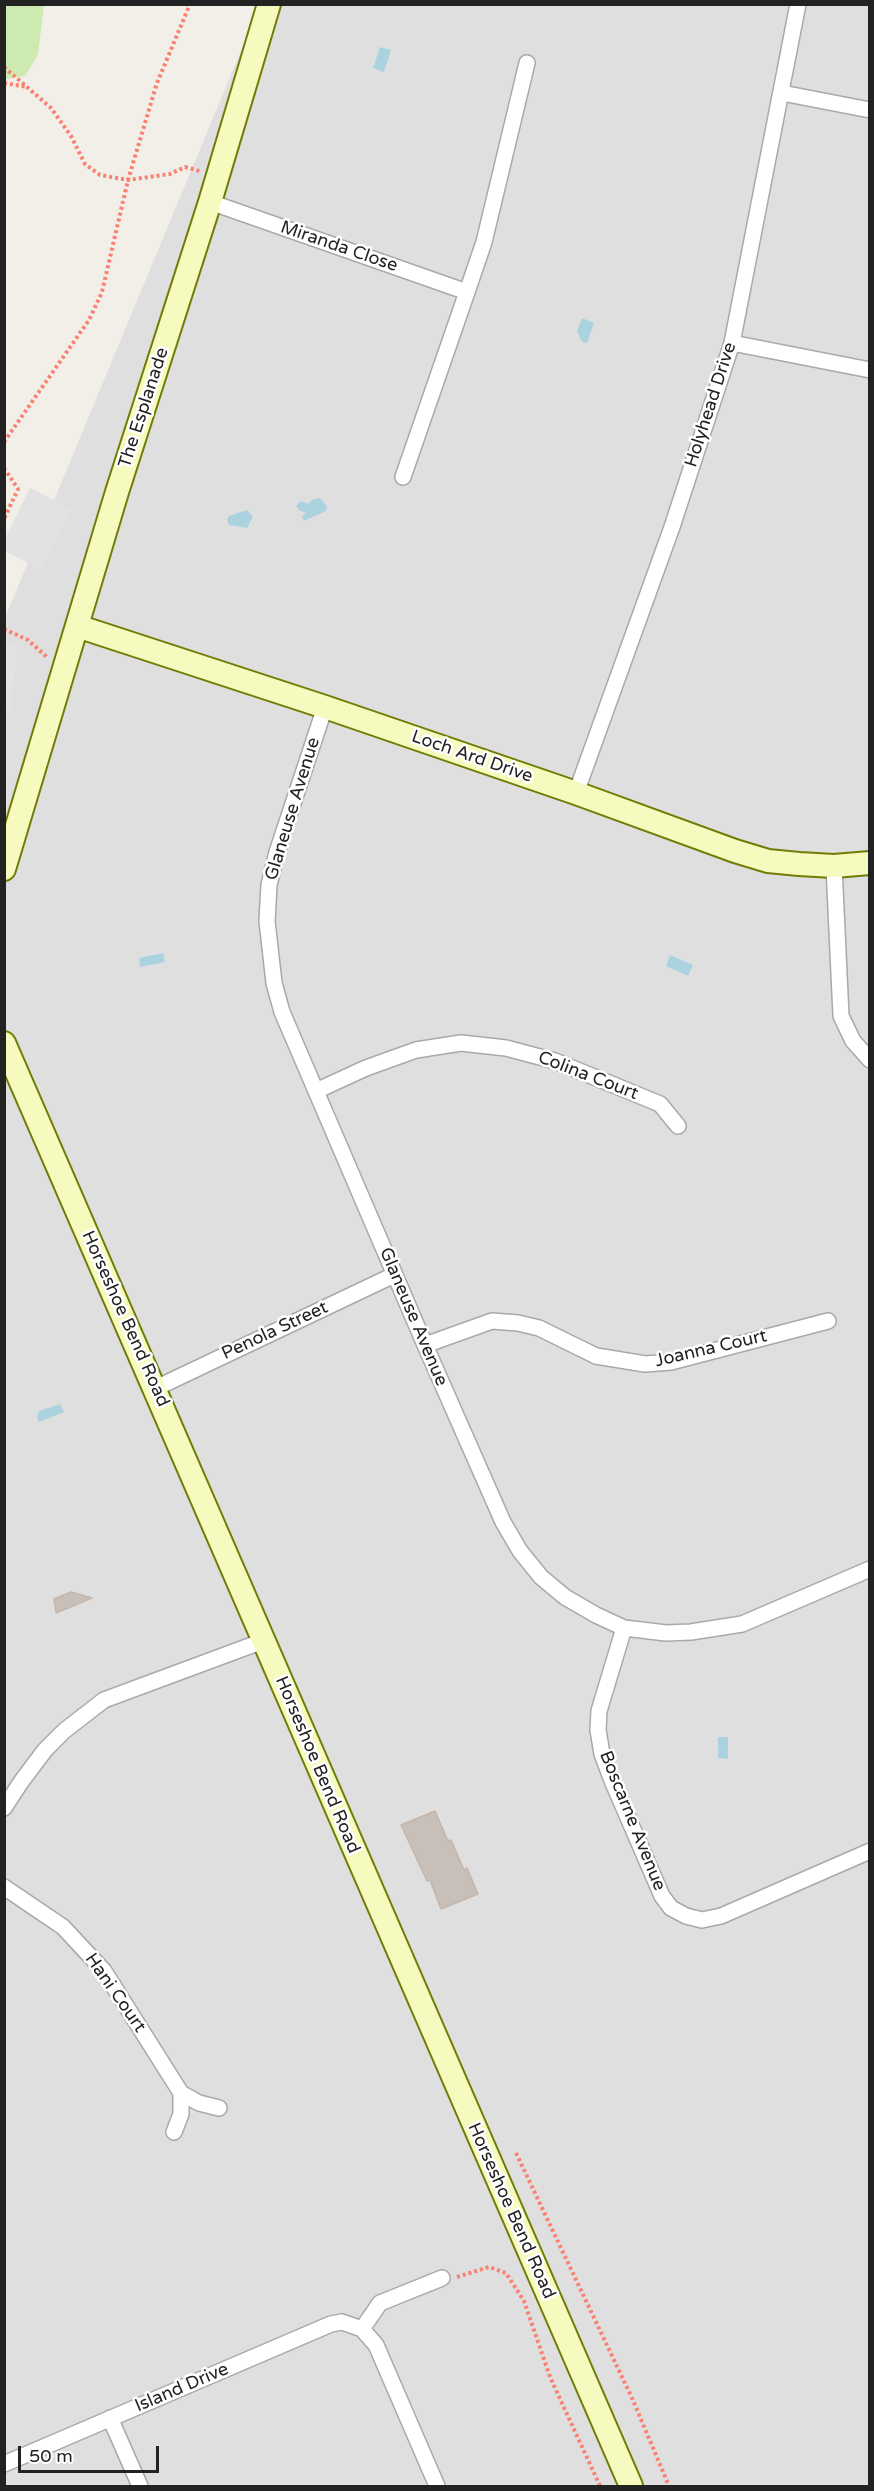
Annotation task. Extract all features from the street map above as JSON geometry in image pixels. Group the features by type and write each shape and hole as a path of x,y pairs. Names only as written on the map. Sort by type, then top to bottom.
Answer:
{"street":[{"name":"The Esplanade","path":"4,869 117,492 218,177 269,4"},
{"name":"Holyhead Drive","path":"576,793 672,527 732,343 798,4"},
{"path":"403,477 484,242 527,63"},
{"path":"782,93 870,110"},
{"name":"Miranda Close","path":"210,202 467,292"},
{"path":"732,343 870,370"},
{"name":"Loch Ard Drive","path":"77,626 325,707 768,861 834,866 870,863"},
{"name":"Glaneuse Avenue","path":"325,707 277,852 269,885 267,921 269,955 282,1012 424,1345 503,1522 520,1551 541,1577 566,1597 624,1628 666,1633 692,1632 742,1624 870,1569"},
{"name":"The Esplanade","path":"4,832 20,813"},
{"path":"834,866 841,1016 853,1041 870,1060"},
{"name":"Horseshoe Bend Road","path":"4,1043 156,1388 263,1641 631,2487"},
{"name":"Colina Court","path":"316,1091 366,1068 416,1050 461,1043 506,1048 555,1061 660,1104 678,1126"},
{"name":"Penola Street","path":"156,1388 394,1275"},
{"name":"Joanna Court","path":"424,1345 492,1321 518,1323 539,1328 596,1356 645,1364 671,1362 828,1321"},
{"name":"Boscarne Avenue","path":"624,1628 599,1711 599,1738 602,1754 613,1783 662,1896 671,1908 686,1916 702,1920 721,1916 870,1851"},
{"path":"4,1808 45,1750 64,1731 104,1701 263,1641"},
{"name":"Hani Court","path":"4,1887 63,1927 97,1963 181,2093"},
{"path":"174,2132 181,2114 181,2093 199,2103 219,2108"},
{"path":"437,2487 376,2345 362,2329 380,2302 442,2278"},
{"name":"Island Drive","path":"4,2464 331,2324 342,2322 362,2329"},
{"path":"110,2418 140,2487"}],"path":[{"path":"4,442 89,320 102,292 128,180 157,83 190,4"},
{"path":"4,67 51,108 71,136 85,164 100,175 128,180 170,174 185,166 218,177"},
{"path":"4,83 28,87"},
{"path":"4,468 18,489 4,519"},
{"path":"4,629 28,640 42,655 64,666"},
{"path":"516,2153 633,2398 669,2487"},
{"path":"442,2278 453,2279 489,2266 506,2273 524,2301 550,2377 600,2487"}],"shaded area":[{"path":"260,5 869,5 869,2486 5,2486 5,618"},
{"path":"30,488 72,509 42,570 5,551 5,539"},
{"path":"5,641 17,644 11,711 5,710"}],"green space":[{"path":"5,4 44,5 38,55 25,76 5,79"}],"water":[{"path":"380,47 391,50 384,72 373,68"},
{"path":"582,318 594,323 587,343 582,342 577,331"},
{"path":"320,498 327,506 326,511 304,521 302,517 306,512 300,511 296,506 301,501 308,504 313,499"},
{"path":"247,510 253,517 247,528 229,525 227,520 229,516"},
{"path":"163,953 165,962 140,967 139,958"},
{"path":"670,955 693,965 688,976 666,966"},
{"path":"60,1404 64,1412 39,1422 37,1417 39,1411"},
{"path":"718,1737 728,1737 728,1759 718,1758"}],"building":[{"path":"71,1592 92,1598 56,1613 54,1599"},
{"path":"435,1811 448,1841 451,1840 464,1870 467,1868 478,1894 441,1909 430,1880 427,1881 401,1825"}]}
